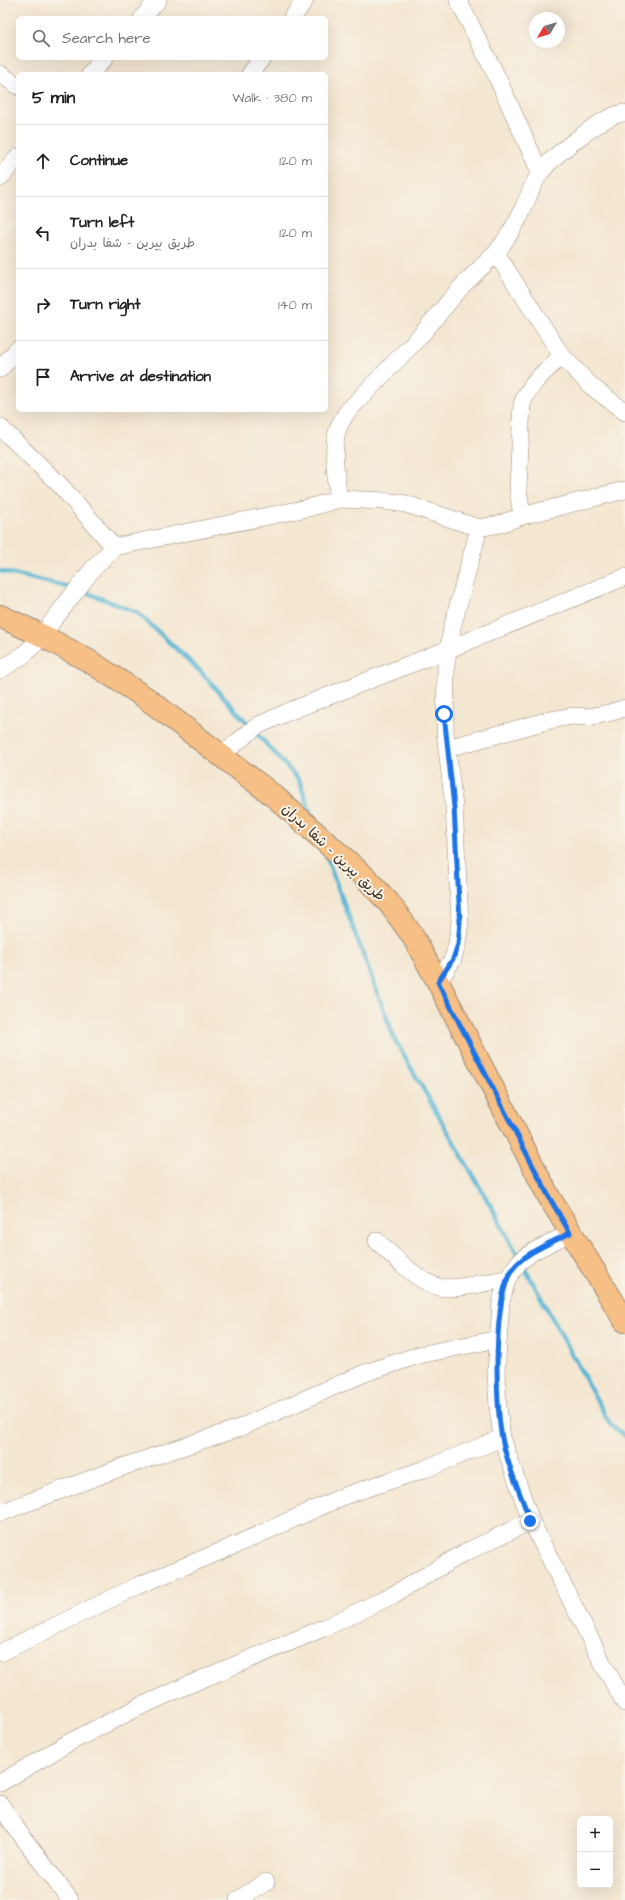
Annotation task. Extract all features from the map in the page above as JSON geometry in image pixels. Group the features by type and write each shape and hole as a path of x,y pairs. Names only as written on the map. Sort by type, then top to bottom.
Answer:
{"main road":[{"name":"طريق بيرين - شفا بدران","path":"0,616 41,634 89,660 122,681 274,796 364,877 389,903 412,935 438,982 546,1191 570,1233 625,1321"}],"street":[{"path":"144,16 158,0"},
{"path":"293,16 305,0"},
{"path":"458,0 496,75 540,172"},
{"path":"92,72 103,60"},
{"path":"252,72 260,60"},
{"path":"0,74 16,85"},
{"path":"339,499 335,472 336,434 347,412 421,335 462,286 496,253 522,211 540,172 574,142 600,123 612,116 625,113"},
{"path":"0,178 16,159"},
{"path":"496,253 562,356 591,386 625,412"},
{"path":"0,369 16,351"},
{"path":"522,516 518,489 522,404 532,384 562,356"},
{"path":"0,427 60,485 114,547"},
{"path":"0,670 22,656 35,644 41,634 92,570 114,547 167,535 258,519 339,499 406,504 479,528 500,524 522,516 625,490"},
{"path":"438,982 453,959 458,944 460,922 455,814 444,714 446,664 452,628 479,528"},
{"path":"221,755 257,726 290,711 449,649 625,577"},
{"path":"448,748 550,720 573,716 595,716 625,708"},
{"path":"570,1233 534,1251 519,1262 507,1279 501,1302 496,1373 502,1438 530,1521 604,1666 625,1703"},
{"path":"377,1242 403,1265 439,1287 451,1288 507,1279"},
{"path":"0,1513 125,1466 239,1428 365,1373 419,1355 498,1339"},
{"path":"0,1653 137,1586 231,1547 344,1496 425,1469 502,1438"},
{"path":"0,1783 70,1742 145,1704 326,1627 392,1596 464,1554 530,1521"},
{"path":"0,1804 17,1830 70,1900"},
{"path":"238,1900 266,1882"}],"waterway":[{"path":"0,571 73,588"},
{"path":"80,590 138,613 201,672 299,780 313,820"},
{"path":"325,853 395,1040 493,1210 610,1424 625,1436"}],"route":[{"path":"444,714 454,807 460,922 458,944 453,959 438,982 500,1105 570,1233 534,1251 519,1262 507,1279 501,1302 496,1373 502,1438 530,1521"}]}
